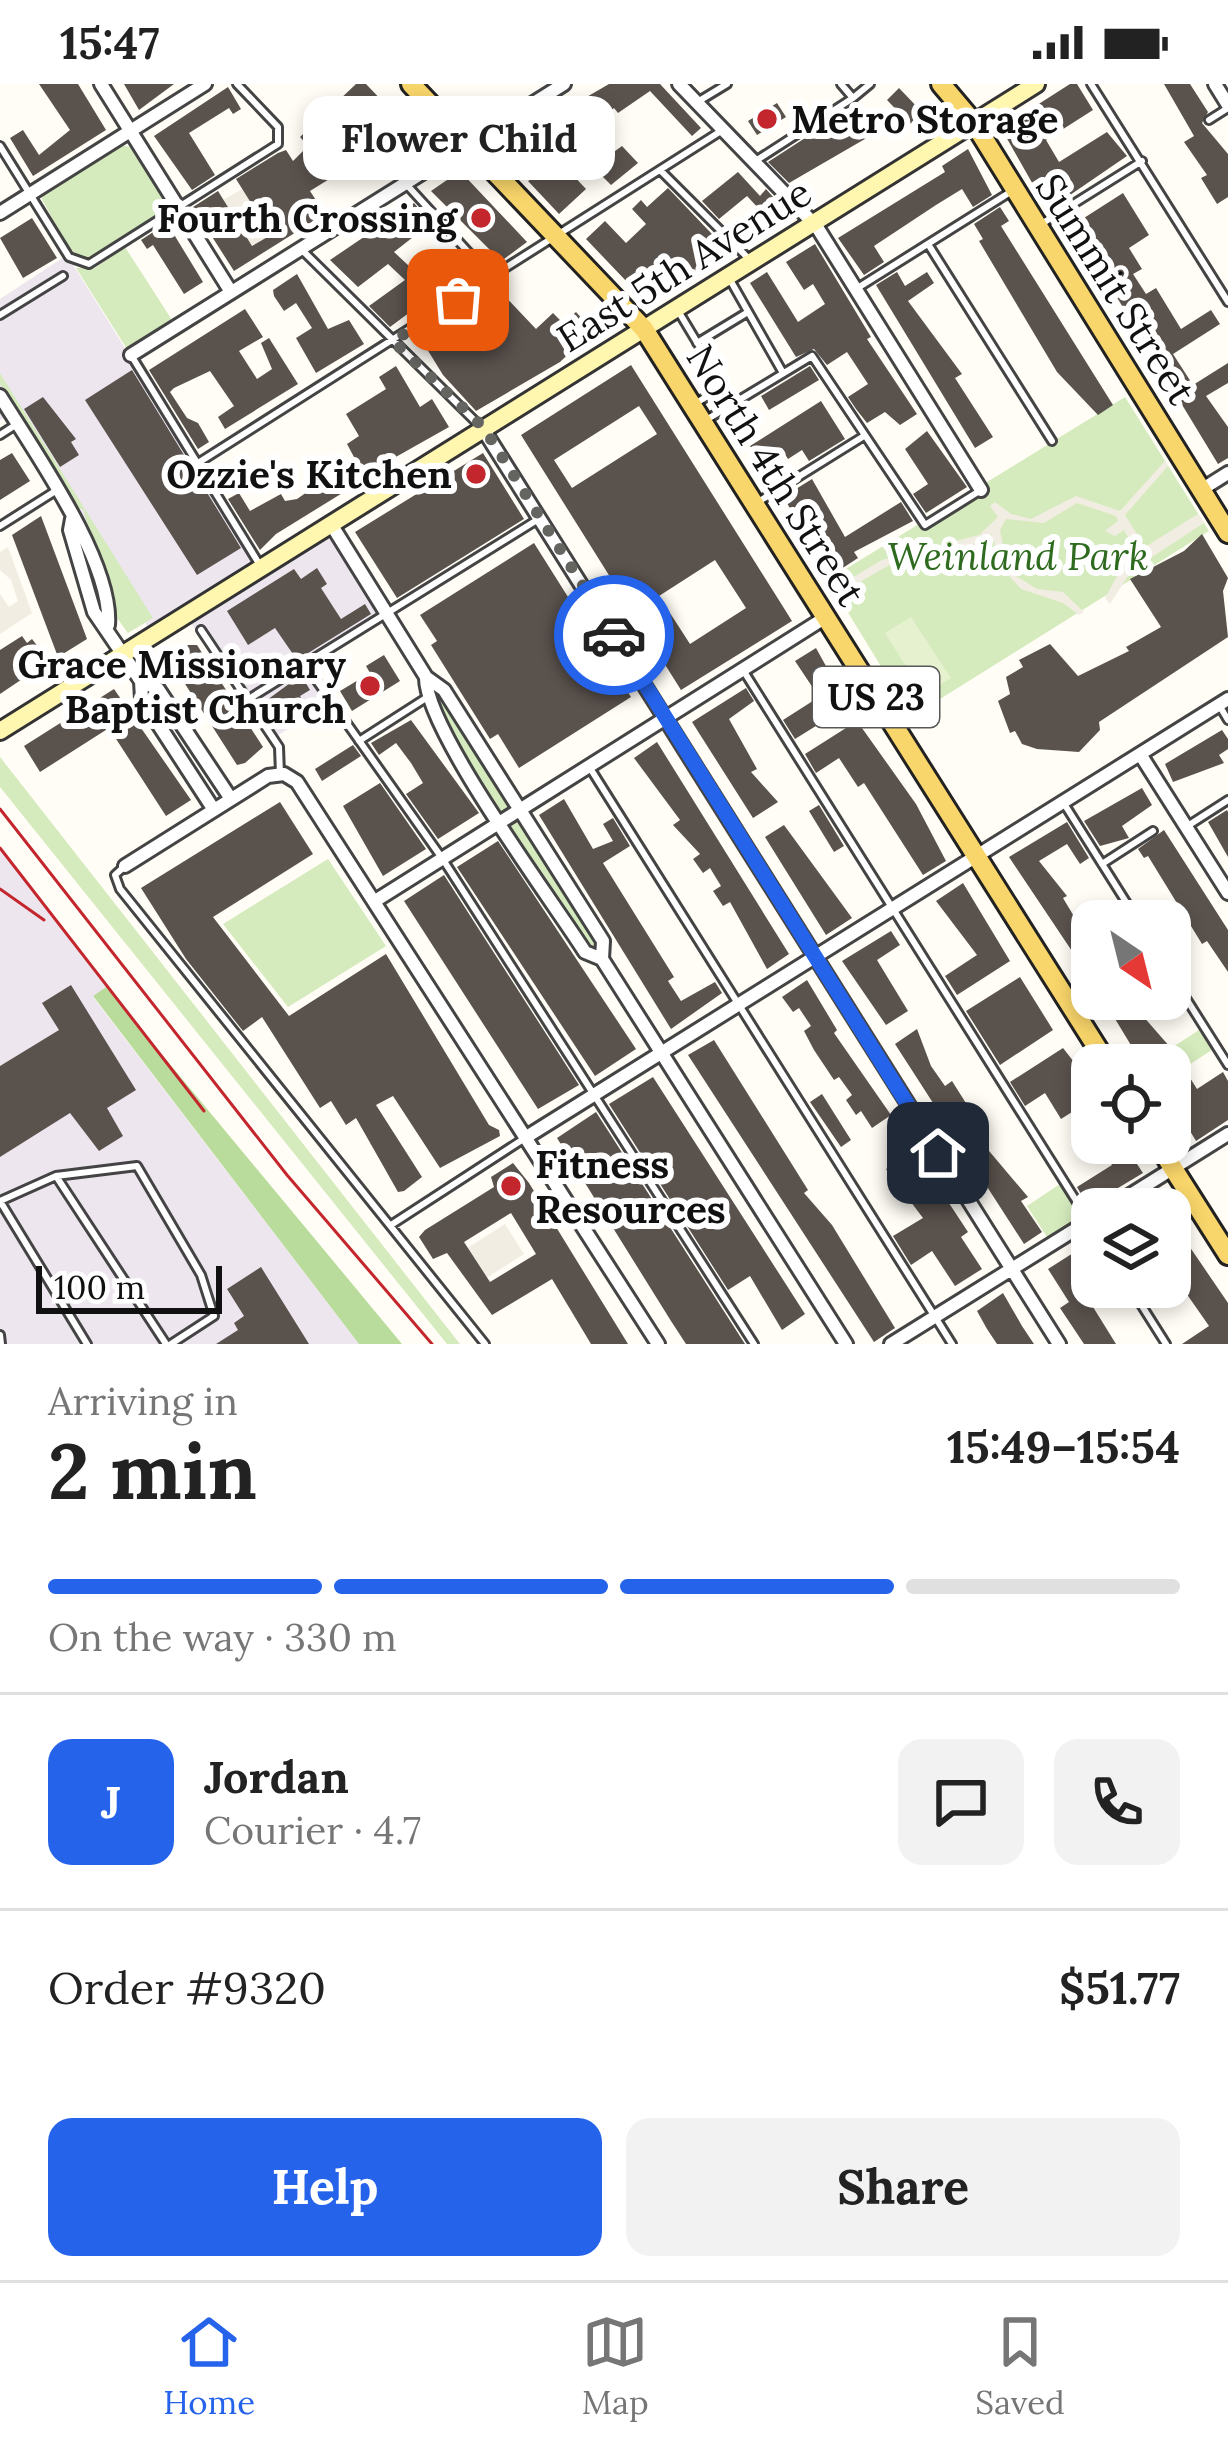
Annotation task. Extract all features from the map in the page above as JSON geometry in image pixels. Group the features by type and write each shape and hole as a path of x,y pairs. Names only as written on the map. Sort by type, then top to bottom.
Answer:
{"main road":[{"name":"North 4th Street","path":"411,84 644,329 1095,1044"},
{"name":"Summit Street","path":"941,84 974,123 1228,532"},
{"name":"East 5th Avenue","path":"0,731 1036,84"},
{"path":"1170,1164 1228,1255"}],"street":[{"path":"101,84 231,292"},
{"path":"0,213 205,84"},
{"path":"131,355 564,84"},
{"path":"679,84 814,223 981,490"},
{"path":"1215,84 1228,107"},
{"path":"0,396 90,553 107,625 141,681 142,699 214,810"},
{"path":"484,428 1059,1344"},
{"path":"1202,490 1228,473"},
{"path":"331,524 426,677 444,690 603,940 602,959"},
{"path":"375,901 826,617"},
{"path":"426,677 426,698 500,822 585,952 602,959 845,1344"},
{"path":"141,681 158,688 231,800"},
{"path":"528,1136 1223,702"},
{"path":"1140,754 1228,893"},
{"path":"125,866 280,774 297,782 658,1344"},
{"path":"1141,1188 1228,1134"},
{"path":"891,1344 1071,1234"}],"lane":[{"path":"0,146 76,262 89,264 278,144 280,134 269,117 237,84"},
{"path":"697,103 727,84"},
{"path":"841,84 853,98"},
{"path":"754,162 870,84"},
{"path":"1091,84 1228,302"},
{"path":"1209,120 1228,107"},
{"path":"198,464 723,130"},
{"path":"1038,226 1142,161"},
{"path":"660,169 752,262"},
{"path":"405,183 493,279"},
{"path":"856,289 1015,189"},
{"path":"928,244 1052,441"},
{"path":"301,248 484,428"},
{"path":"0,316 63,276"},
{"path":"728,277 783,374"},
{"path":"676,308 734,404"},
{"path":"697,343 748,311"},
{"path":"131,355 262,568"},
{"path":"698,414 734,404 812,356 925,525 981,490"},
{"path":"698,414 723,386"},
{"path":"0,435 17,424"},
{"path":"755,504 865,436"},
{"path":"0,526 57,490"},
{"path":"248,700 541,518"},
{"path":"201,630 279,747 280,774"},
{"path":"305,664 442,859 754,1344"},
{"path":"742,669 1071,1190"},
{"path":"359,741 426,698"},
{"path":"1223,702 1228,720"},
{"path":"589,766 952,1344"},
{"path":"1186,827 1228,800"},
{"path":"1063,802 1125,900"},
{"path":"1102,864 1153,832"},
{"path":"125,866 116,875 120,889 485,1344"},
{"path":"1191,1006 1228,1065"},
{"path":"392,1225 528,1136"},
{"path":"56,1176 168,1344 214,1316 201,1275 137,1166 56,1176 0,1201 88,1344"},
{"path":"1143,1308 1166,1344"}],"shaded area":[{"path":"242,189 271,235 252,246 223,200"},
{"path":"67,255 262,568 333,524 385,612 303,664 329,703 269,741 186,616 153,636 19,409 0,420 0,299"},
{"path":"1165,461 1168,466 1125,515 1145,547 1198,514 1204,523 1132,570 1110,604 1105,598 1121,569 1137,553 1124,530 1115,536 1105,531 1118,521 1116,516 1077,503 1044,523 1006,519 1000,530 1006,561 1016,576 1037,589 1063,592 1084,612 1079,615 1063,603 1021,589 1003,569 991,534 970,546 893,563 832,598 828,592 882,560 979,535 998,517 990,506 995,502 1011,514 1031,519 1076,496 1120,511"},
{"path":"8,547 32,613 0,634 0,594 9,607 18,601 11,580 0,570 0,552"},
{"path":"0,849 106,987 93,997 359,1344 0,1344"},
{"path":"505,1224 524,1254 480,1282 475,1258 455,1256"}],"green space":[{"path":"119,145 131,147 169,208 84,261 66,245 40,195"},
{"path":"125,247 172,320 127,349 76,268 95,268"},
{"path":"0,373 153,618 128,633 112,611 83,509 77,509 0,384"},
{"name":"Weinland Park","path":"1125,397 1209,531 924,709 928,721 917,725 828,580"},
{"path":"911,617 951,678 924,695 885,633"},
{"path":"436,683 604,950 585,952 429,705"},
{"path":"0,757 460,1344 447,1344 0,787"},
{"path":"328,859 386,946 288,1007 223,924"},
{"path":"106,987 402,1344 359,1344 93,996"},
{"path":"1199,1030 1212,1050 1191,1064 1191,1044 1177,1044"},
{"path":"1060,1184 1071,1201 1071,1222 1047,1237 1027,1206"}],"building":[{"path":"39,84 78,84 106,130 33,176 10,138 23,130 39,155 70,130"},
{"path":"124,84 174,84 139,110"},
{"path":"356,84 366,84 388,107 322,168 331,178 310,191 325,214 234,271 193,207 218,191 252,246 271,235 236,179 286,150 293,161 308,146 300,137"},
{"path":"609,84 660,84 701,128 692,136 650,91 618,113 614,108 569,147 580,159 568,170 586,189 559,214 528,181 561,162 530,130"},
{"path":"1077,84 1093,110 1046,140 1059,162 1107,132 1127,156 1054,206 1045,192 1039,195 1001,128"},
{"path":"1164,84 1190,84 1208,112 1202,123 1228,154 1228,197 1217,204 1201,178 1207,175 1184,142 1194,136"},
{"path":"228,87 241,109 233,114 229,108 189,133 215,175 192,190 154,136"},
{"path":"899,88 922,112 910,124 887,100"},
{"name":"Metro Storage","path":"777,103 786,117 757,135 748,121"},
{"path":"853,107 877,132 789,183 768,162"},
{"path":"622,146 638,163 611,185 593,167"},
{"path":"968,149 992,195 973,207 962,189 936,205 874,246 884,262 864,275 838,238 945,172 942,166"},
{"name":"Fourth Crossing","path":"460,171 527,242 496,265 489,257 493,253 431,191"},
{"path":"738,172 760,196 766,189 774,198 787,217 776,227 747,196 719,219 702,201"},
{"path":"668,188 732,255 649,305 586,239 605,221 626,243 646,224 632,209 641,200 647,207"},
{"path":"1123,193 1149,235 1129,248 1142,269 1133,274 1146,294 1156,288 1181,329 1211,310 1220,324 1173,354 1193,385 1228,363 1228,383 1206,396 1228,427 1228,458 1218,464 1073,225"},
{"path":"414,203 431,223 394,252 409,266 421,254 434,269 457,251 477,272 445,294 441,289 390,327 369,306 405,280 388,264 358,287 330,260"},
{"path":"1000,207 1009,221 1001,226 1113,405 1098,415 1057,372 979,241 983,239 974,224"},
{"path":"32,218 57,258 23,278 0,238"},
{"path":"167,223 203,282 184,294 153,245 147,249 141,240"},
{"path":"815,244 871,337 867,339 917,414 900,425 885,412 867,423 856,409 848,397 868,384 847,352 827,365 814,349 796,357 750,283 767,272 798,322 825,304 813,284 804,290 786,262"},
{"path":"897,272 905,286 927,272 934,283 908,301 962,374 955,378 993,437 975,448 876,285"},
{"path":"297,274 328,329 349,320 364,344 316,373 296,338 312,328 296,303 284,311 274,296 273,290"},
{"path":"497,288 536,329 553,313 563,323 576,312 600,338 587,346 582,341 560,362 476,411 443,375 419,336"},
{"path":"245,309 263,337 239,351 257,379 272,369 261,343 269,338 298,384 225,429 218,417 234,406 210,371 174,388 170,392 209,442 198,449 149,370"},
{"path":"631,365 792,621 681,690 521,435","holes":["639,406 657,434 572,488 554,460","715,560 746,608 690,644 659,596"]},
{"path":"396,366 420,407 432,399 449,427 378,467 375,462 361,470 347,444 359,436 346,414 386,389 379,377"},
{"path":"810,366 819,380 769,410 761,396"},
{"path":"132,370 241,548 197,575 85,400"},
{"path":"43,397 76,439 71,442 79,455 60,467 24,409"},
{"path":"821,401 845,439 809,461 802,450 788,459 781,448 760,461 750,446"},
{"path":"927,431 967,487 926,513 913,494 928,484 905,449"},
{"path":"12,453 30,481 0,500 0,460"},
{"path":"483,453 524,519 397,598 355,532"},
{"path":"333,474 344,492 276,534 260,550 228,499 239,493 250,511 281,494 285,501 297,499"},
{"path":"812,479 845,537 901,502 913,521 854,552 858,558 832,575 783,497"},
{"path":"41,516 87,639 58,657 12,535"},
{"path":"1202,534 1228,578 1223,591 1228,637 1099,722 1100,730 1079,752 1022,744 1015,731 1010,733 998,701 1010,694 1006,677 1023,667 1019,660 1050,644 1078,676 1129,651 1126,647 1161,627 1130,579 1184,551"},
{"path":"534,543 631,697 519,768 498,734 490,739 431,645 437,641 420,615"},
{"path":"317,568 327,584 321,588 341,619 365,604 371,614 297,660 275,628 248,645 227,611 294,569 301,579"},
{"path":"22,636 27,643 32,639 49,661 0,694 0,650"},
{"path":"188,645 197,645 263,747 245,763 237,765 171,662"},
{"path":"816,648 848,706 795,739 783,720 819,697 795,661"},
{"name":"Grace Missionary Baptist Church","path":"384,655 400,681 352,711 340,691 370,673 366,666"},
{"path":"301,675 310,690 300,696 311,713 286,729 267,700"},
{"path":"746,688 754,701 729,719 757,769 751,772 778,802 753,818 692,722"},
{"path":"114,689 191,800 166,816 109,728 40,772 24,746"},
{"path":"411,720 479,813 438,839 406,794 423,783 411,763 396,743 379,755 371,743"},
{"path":"857,721 916,804 946,861 923,875 864,783 858,787 839,758 816,773 805,754"},
{"path":"1222,730 1228,739 1228,749 1219,755 1224,763 1173,782 1165,764"},
{"path":"657,742 789,954 767,969 730,902 723,906 713,891 721,886 710,868 703,873 693,859 700,854 673,825 680,820 634,758"},
{"path":"353,745 361,756 322,781 315,769"},
{"path":"380,783 426,849 383,876 343,806"},
{"path":"1142,788 1152,805 1122,826 1129,838 1100,846 1084,821"},
{"path":"564,799 593,849 613,841 603,824 613,818 630,846 603,863 674,977 668,981 681,1001 715,982 722,993 671,1029 539,815"},
{"path":"280,802 313,854 213,917 289,1016 386,954 489,1125 499,1130 500,1136 440,1168 393,1096 376,1105 422,1177 404,1191 398,1192 356,1118 346,1125 331,1101 320,1108 262,1017 243,1031 186,959 141,888"},
{"path":"819,805 844,846 834,852 809,811"},
{"path":"1228,812 1228,857 1208,822"},
{"path":"1067,822 1089,858 1080,864 1067,844 1039,861 1067,896 1063,898 1071,911 1071,950 1009,857"},
{"path":"784,825 852,918 826,935 765,837"},
{"path":"1164,830 1228,930 1228,972 1191,926 1191,900 1175,900 1148,856 1144,858 1138,849"},
{"path":"498,841 636,1049 595,1076 457,867"},
{"path":"444,875 579,1085 538,1109 404,901"},
{"path":"963,883 1010,961 957,995 945,976 977,955 936,901"},
{"path":"891,931 900,945 877,960 908,1011 886,1025 842,961"},
{"path":"1020,977 1053,1030 1000,1065 966,1011"},
{"path":"807,980 837,1030 834,1033 891,1115 872,1128 861,1111 856,1115 846,1100 852,1095 839,1077 834,1080 814,1050 804,1031 811,1026 799,1008 793,1012 782,997"},
{"path":"71,985 136,1090 107,1108 123,1136 99,1151 70,1113 0,1157 0,1066 59,1030 42,1003"},
{"path":"1116,1020 1146,1020 1167,1044 1130,1044"},
{"path":"917,1029 931,1066 945,1086 952,1081 981,1127 973,1132 1028,1197 1021,1201 1042,1232 1024,1244 895,1044"},
{"path":"714,1040 808,1190 804,1193 832,1225 895,1328 874,1342 688,1055"},
{"path":"1063,1048 1071,1058 1071,1113 1061,1119 1045,1093 1025,1106 1010,1082"},
{"path":"1223,1072 1228,1081 1228,1120 1196,1141 1191,1133 1191,1080 1197,1089"},
{"path":"653,1077 805,1314 782,1330 750,1276 728,1290 609,1104"},
{"path":"822,1094 851,1140 841,1147 810,1102"},
{"path":"596,1112 745,1344 686,1344 671,1321 557,1138"},
{"path":"914,1150 968,1232 961,1237 982,1269 955,1286 932,1251 911,1265 893,1236 923,1218 886,1169"},
{"path":"513,1163 628,1344 591,1344 552,1279 492,1315 447,1253 433,1259 419,1237 494,1187 491,1177","holes":["511,1213 536,1254 490,1282 464,1242"]},
{"path":"1137,1164 1143,1173 1118,1188 1078,1188 1077,1187 1112,1165"},
{"path":"1191,1249 1228,1303 1228,1344 1182,1344 1209,1326 1191,1300"},
{"path":"1071,1254 1071,1308 1094,1308 1116,1344 1084,1344 1060,1308 1069,1302 1048,1269"},
{"path":"261,1267 309,1344 216,1344 238,1330 234,1323 244,1316 227,1289"},
{"path":"1003,1293 1034,1344 997,1344 987,1329 977,1311"}],"railway":[{"path":"0,809 287,1175 432,1344"},
{"path":"0,848 204,1111"},
{"path":"0,889 44,920"}],"way so far":[{"path":"458,300 393,341 484,428 614,635"}],"place":[{"name":"Metro Storage","path":"767,119"},
{"name":"Fourth Crossing","path":"481,218"},
{"name":"Flower Child","path":"458,300"},
{"name":"Ozzie's Kitchen","path":"476,474"},
{"name":"Grace Missionary Baptist Church","path":"370,686"},
{"name":"Fitness Resources","path":"511,1186"}],"route":[{"path":"614,635 938,1153"}]}
